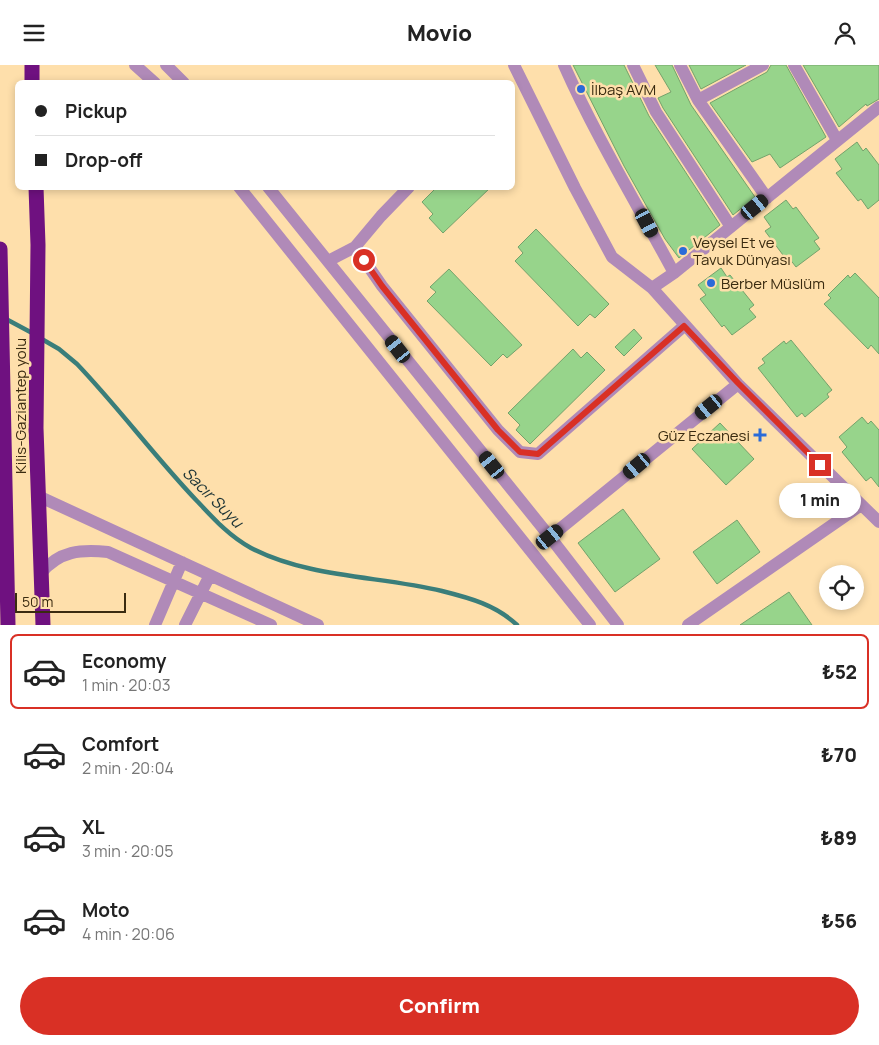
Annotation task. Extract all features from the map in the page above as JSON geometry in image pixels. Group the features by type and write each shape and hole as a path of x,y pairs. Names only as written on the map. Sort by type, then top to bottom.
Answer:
{"highway":[{"path":"32,65 32,80"},
{"name":"Kilis-Gaziantep yolu","path":"36,190 38,365 36,428 43,625"},
{"name":"Kilis-Gaziantep yolu","path":"0,249 8,625"}],"street":[{"path":"135,65 152,80"},
{"path":"166,65 181,80"},
{"path":"564,65 589,121 620,172 674,273"},
{"path":"633,65 656,112 731,227"},
{"path":"680,65 698,100 767,198"},
{"path":"698,100 763,65"},
{"path":"794,65 837,140"},
{"path":"515,74 612,257 652,288 684,326 738,383 879,522"},
{"path":"652,288 674,273 879,107"},
{"path":"241,190 590,625"},
{"path":"270,190 550,537 618,625"},
{"path":"328,261 355,247 406,190"},
{"path":"355,247 382,286 498,430 520,452 538,454 684,326"},
{"path":"550,537 738,383"},
{"path":"38,497 318,625"},
{"path":"688,625 861,505"},
{"path":"41,573 50,562 67,553 86,549 108,552 271,625"},
{"path":"155,625 172,581 182,562"},
{"path":"185,625 210,575"}],"building":[{"path":"573,65 624,65 649,116 720,225 679,258 665,239 624,166"},
{"path":"655,65 672,65 691,105 755,197 733,215 663,108 658,98 671,92"},
{"path":"689,65 746,65 701,89"},
{"path":"771,65 786,65 826,137 780,168 770,154 752,162 710,103 767,72"},
{"path":"803,65 879,65 879,99 867,106 866,104 839,127"},
{"path":"857,142 863,151 866,148 879,165 879,200 868,209 861,199 858,201 836,173 842,169 835,159"},
{"path":"434,190 488,190 443,233 429,218 433,214 422,202"},
{"path":"786,200 793,209 796,207 819,238 814,241 820,249 796,267 789,258 786,259 765,231 771,227 764,217"},
{"path":"536,229 609,304 595,318 590,314 578,326 515,261 523,253 518,247"},
{"path":"721,268 727,277 730,275 754,305 749,309 756,317 732,335 724,325 722,327 700,299 706,295 698,285"},
{"path":"449,269 522,345 507,358 503,354 491,366 427,301 436,292 430,287"},
{"path":"855,273 879,298 879,354 871,345 868,349 824,304 831,298 828,295 848,275 850,278"},
{"path":"634,329 642,338 624,356 615,347"},
{"path":"791,340 832,390 827,394 829,397 805,417 802,413 797,417 758,368 765,363 762,359 784,341 786,344"},
{"path":"573,349 581,358 587,352 605,370 530,444 516,430 520,425 508,413"},
{"path":"862,417 868,424 871,421 879,430 879,487 871,477 866,481 842,452 847,447 839,437"},
{"path":"720,423 754,459 726,485 692,449"},
{"path":"623,509 660,559 615,592 578,543"},
{"path":"737,520 760,552 717,584 693,552"},
{"path":"789,592 812,625 740,625"}],"waterway":[{"name":"Sacır Suyu","path":"6,319 34,334"},
{"name":"Sacır Suyu","path":"40,338 59,349 77,364 209,514 236,538 251,548 273,558 321,571 418,586 463,596 491,607 517,625"}],"place":[{"name":"İlbaş AVM","path":"581,89"},
{"name":"Veysel Et ve Tavuk Dünyası","path":"683,251"},
{"name":"Berber Müslüm","path":"711,283"},
{"name":"Güz Eczanesi","path":"760,435"}],"route":[{"path":"364,260 382,286 498,430 520,452 538,454 684,326 820,465"}]}
